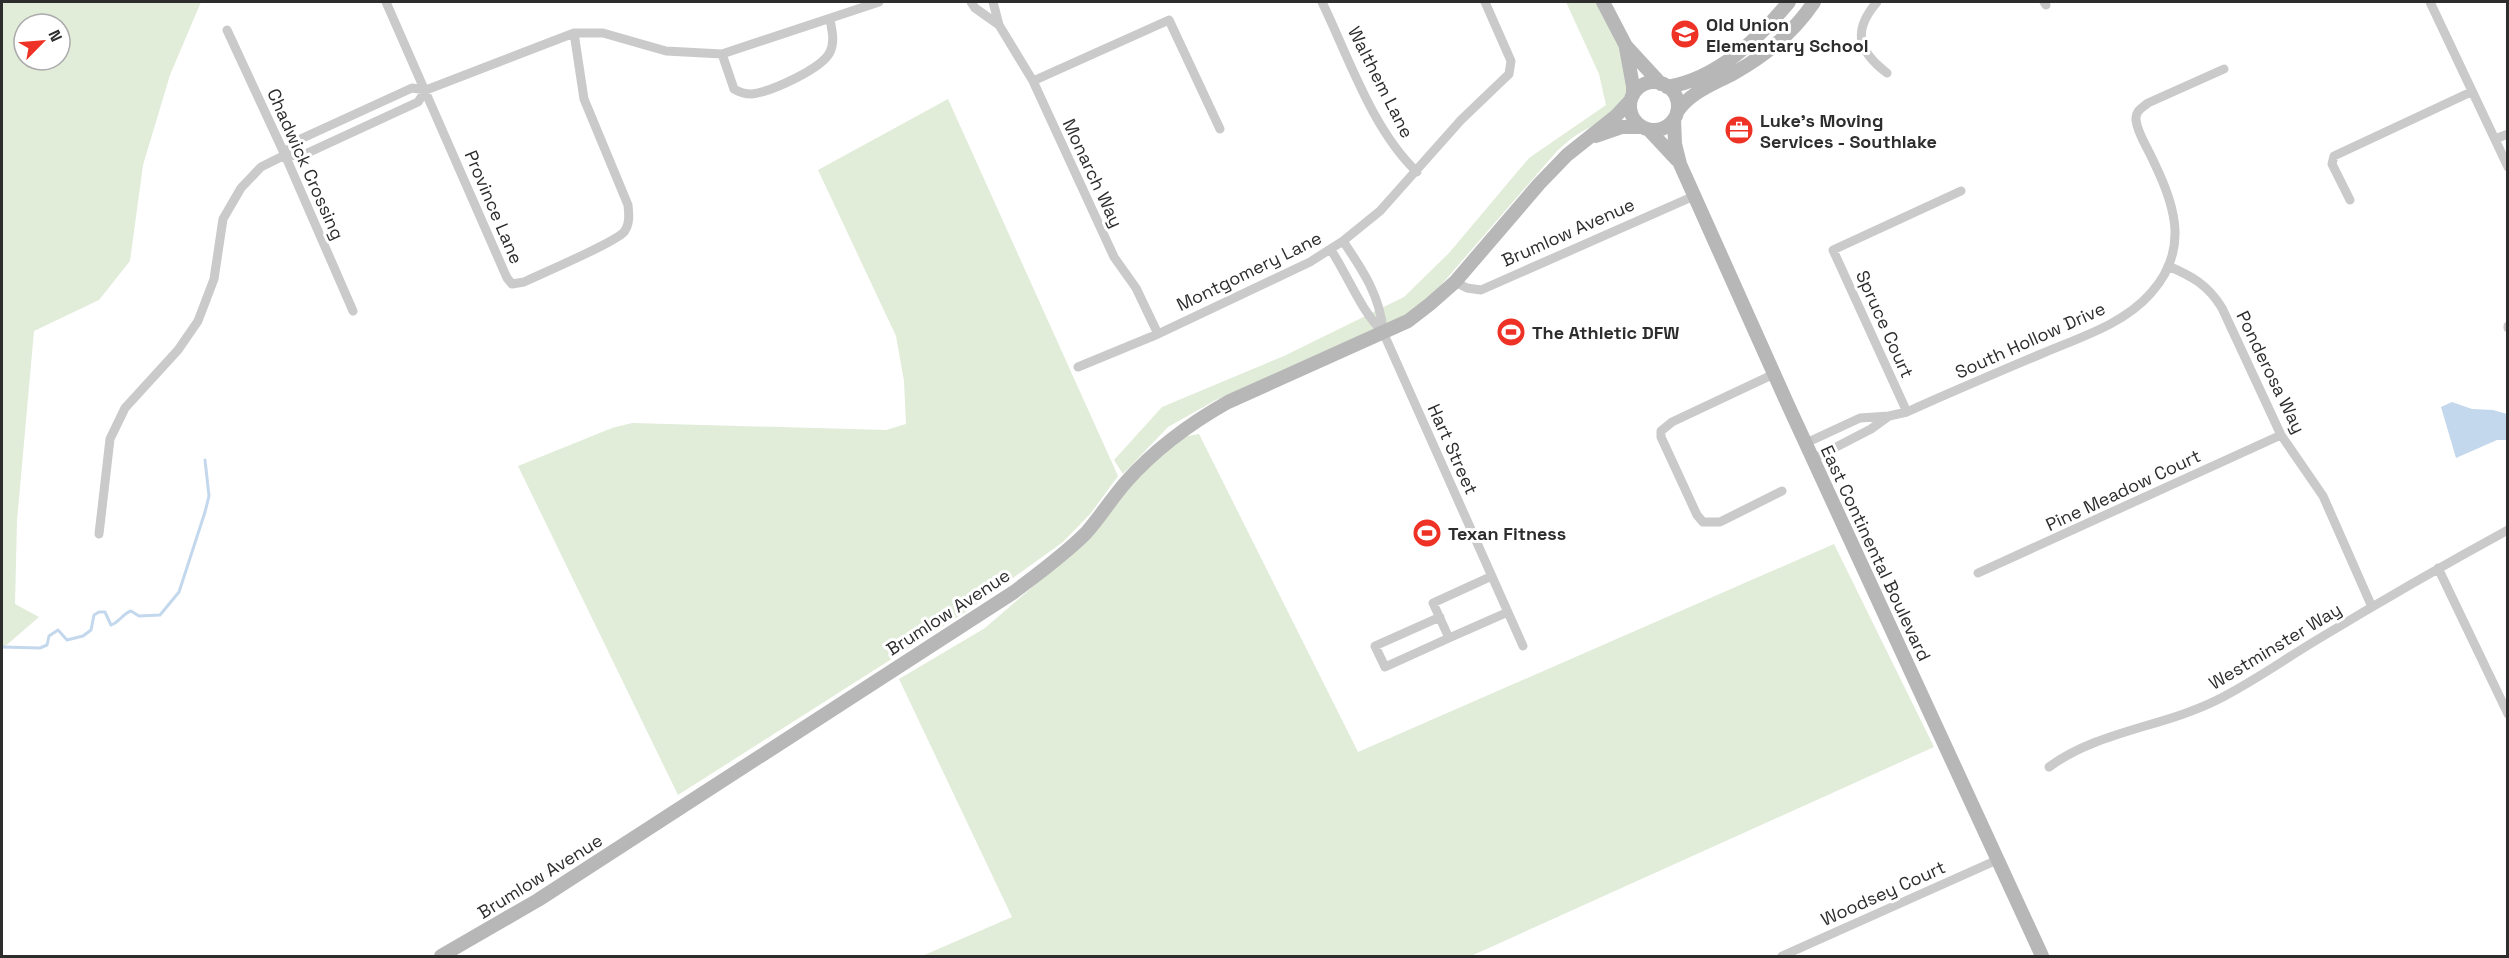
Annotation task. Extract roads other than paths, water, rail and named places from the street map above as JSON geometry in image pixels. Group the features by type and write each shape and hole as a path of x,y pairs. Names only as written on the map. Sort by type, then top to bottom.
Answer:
{"main road":[{"path":"1603,2 1626,46 1676,98 1675,116"},
{"path":"1631,98 1645,84 1664,85 1688,82 1734,57 1753,41 1789,2"},
{"path":"1626,46 1633,86 1632,116 1645,128 1663,128 1690,96 1763,56 1782,40 1814,2"},
{"name":"Brumlow Avenue","path":"441,957 538,900 1014,592 1066,551 1087,531 1128,480 1161,447 1190,424 1228,402 1408,321 1455,282 1539,184 1567,155 1623,110 1631,98"},
{"name":"East Continental Boulevard","path":"1675,116 1675,144 1680,164 2042,957"},
{"name":"Brumlow Avenue","path":"1589,139 1622,127 1645,128"},
{"name":"East Continental Boulevard","path":"1645,128 1659,139 1680,164"}],"street":[{"name":"Province Lane","path":"386,2 507,278 512,284 524,282 610,240 624,232 629,222 628,205 584,99 574,33"},
{"path":"99,534 110,439 125,408 178,350 198,321 213,279 223,219 241,189 261,167 285,155 294,142 412,88 426,90 574,33 603,33 666,51 722,54 879,2"},
{"name":"Monarch Way","path":"971,2 975,8 999,25"},
{"name":"Monarch Way","path":"993,2 999,25 1033,81 1114,257 1136,288 1158,334"},
{"name":"Walthem Lane","path":"1322,2 1383,131 1401,156 1417,172"},
{"name":"Montgomery Lane","path":"1078,367 1158,334 1281,276 1331,250 1380,211 1461,120 1509,74 1512,67 1511,61 1485,2"},
{"path":"1877,2 1862,24 1860,37 1870,58 1887,73"},
{"path":"2430,2 2508,167"},
{"path":"722,54 734,89 742,94 753,94 781,85 824,61 831,51 833,36 830,20"},
{"path":"1033,81 1169,20 1220,129"},
{"name":"Chadwick Crossing","path":"227,30 353,311"},
{"name":"South Hollow Drive","path":"1806,443 1860,418 1889,416 1907,411 2117,321 2151,293 2168,266 2174,243 2175,216 2166,188 2135,119 2138,111 2148,103 2224,69"},
{"path":"285,155 301,156 360,129 418,102 426,90"},
{"path":"2350,200 2332,164 2334,156 2471,92"},
{"path":"353,115 360,129"},
{"path":"2495,139 2508,134"},
{"name":"Spruce Court","path":"1907,411 1833,250 1961,191"},
{"name":"Brumlow Avenue","path":"1455,282 1467,288 1481,290 1694,196"},
{"path":"1343,241 1363,271 1381,310 1383,332"},
{"path":"1331,250 1355,290 1366,314 1383,332"},
{"name":"Ponderosa Way","path":"2168,266 2193,277 2214,294 2281,435 2323,496 2372,607"},
{"name":"Hart Street","path":"1383,332 1523,646"},
{"path":"1774,374 1672,422 1660,431 1664,445 1697,515 1703,522 1720,522 1782,491"},
{"name":"South Hollow Drive","path":"1813,459 1871,429 1889,416"},
{"name":"Pine Meadow Court","path":"1978,573 2281,435"},
{"name":"Westminster Way","path":"2049,767 2065,756 2091,744 2200,708 2438,568 2508,530"},
{"path":"2438,568 2508,714"},
{"path":"1449,638 1433,603 1492,576"},
{"path":"1440,617 1375,646 1385,667 1508,612"},
{"name":"Woodsey Court","path":"1782,957 1997,860"}],"water":[{"path":"2452,402 2472,409 2493,410 2507,414 2507,440 2497,440 2456,458 2441,407"}],"waterway":[{"path":"2,647 40,648 47,645 49,636 58,630 67,640 83,636 91,630 94,615 99,612 105,612 111,625 131,611 139,616 160,615 179,592 205,512 209,496 205,460"}],"place":[{"name":"Old Union Elementary School","path":"1685,34"},
{"name":"Luke’s Moving Services - Southlake","path":"1739,130"},
{"name":"The Athletic DFW","path":"1511,332"},
{"name":"Texan Fitness","path":"1427,533"}]}
